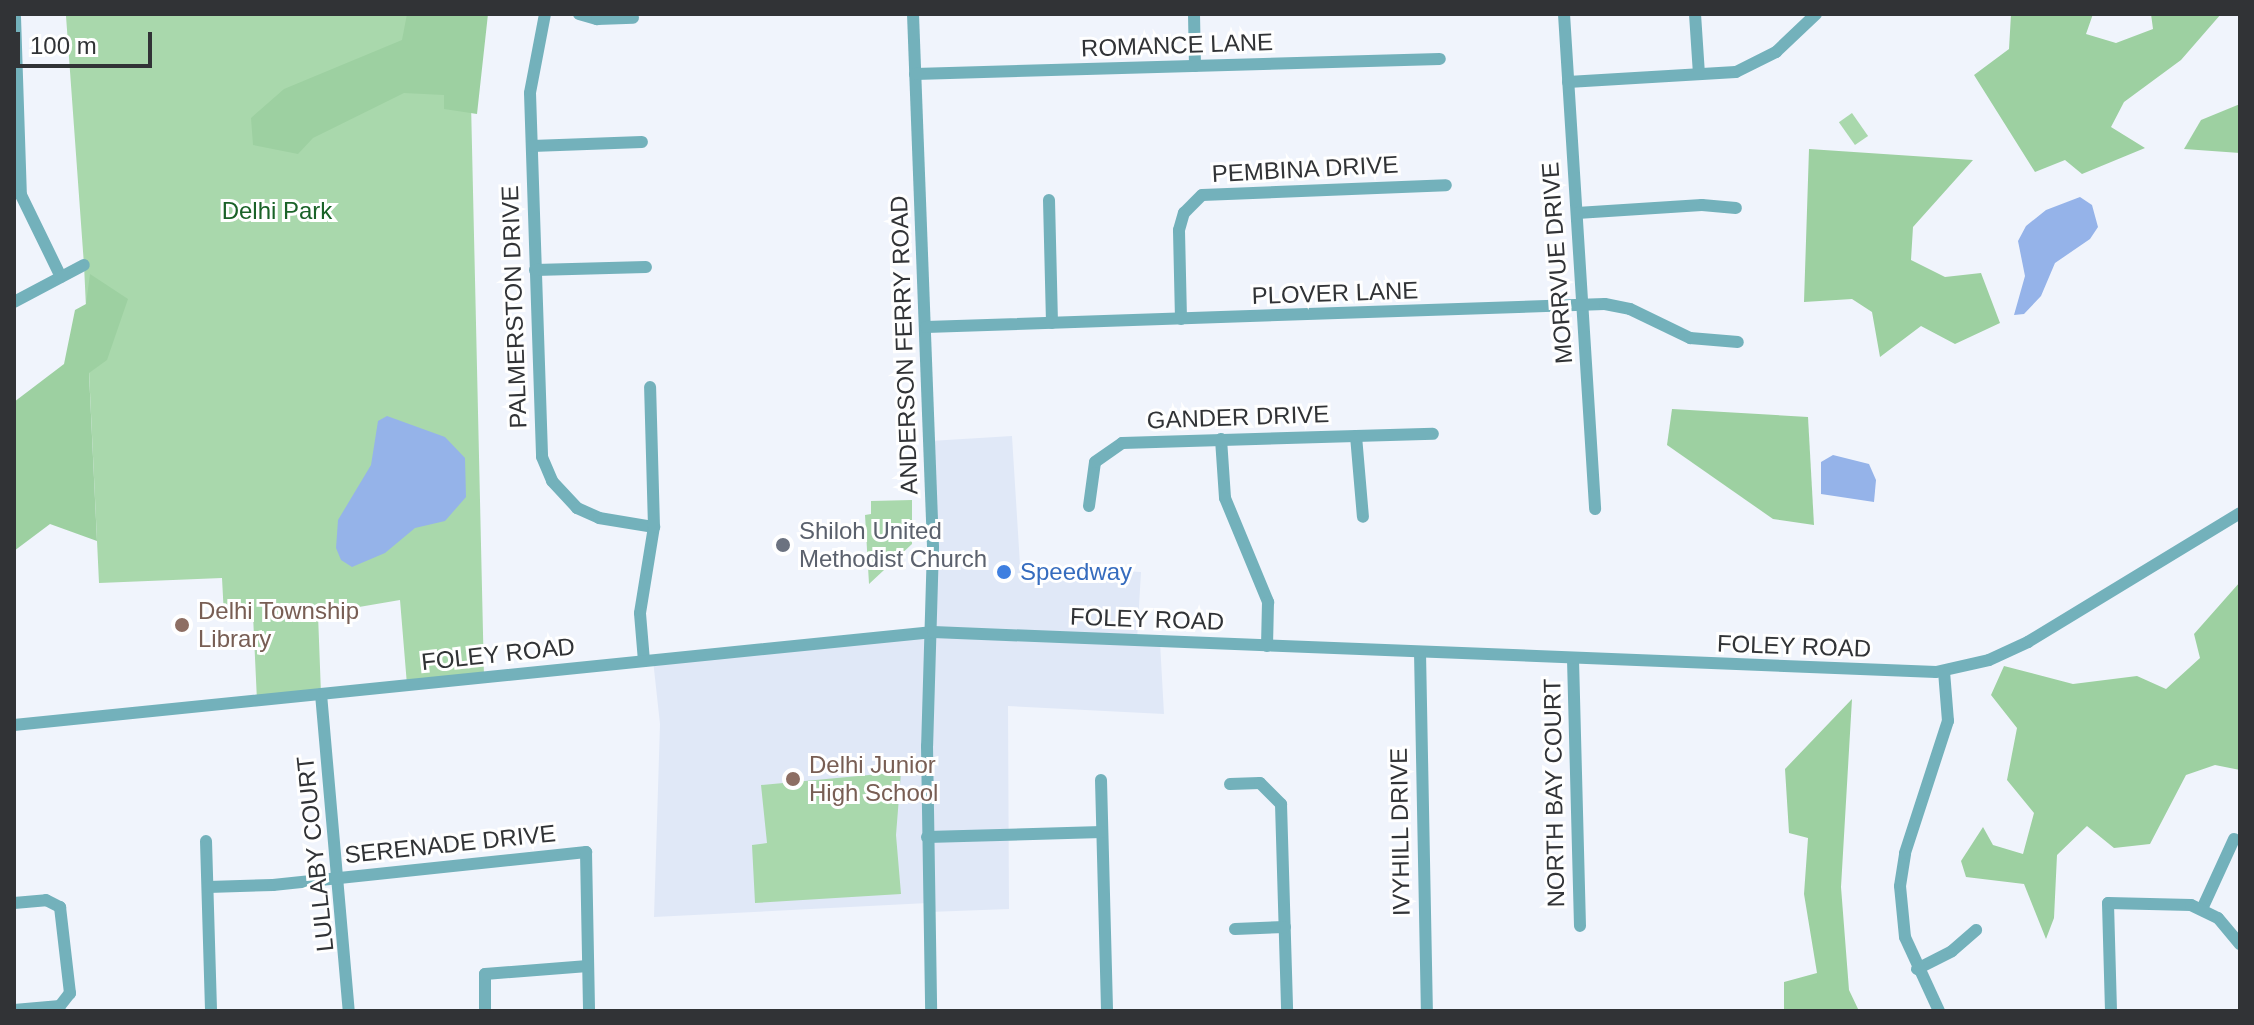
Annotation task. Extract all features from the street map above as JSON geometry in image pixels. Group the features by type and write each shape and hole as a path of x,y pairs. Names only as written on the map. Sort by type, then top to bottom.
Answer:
{"street":[{"name":"PALMERSTON DRIVE","path":"545,14 533,58 532,146 540,445 546,469 568,500 588,514 654,527"},
{"path":"579,14 597,19 633,18"},
{"name":"ANDERSON FERRY ROAD","path":"913,14 926,327 933,632 927,837 931,1011"},
{"path":"1194,14 1195,66"},
{"name":"MORRVUE DRIVE","path":"1564,14 1595,509"},
{"path":"1695,14 1699,74"},
{"path":"1568,82 1736,72 1761,62 1816,14"},
{"path":"15,17 17,171 24,206 61,277"},
{"name":"ROMANCE LANE","path":"915,74 1440,59"},
{"path":"532,146 642,142"},
{"name":"PEMBINA DRIVE","path":"1181,319 1179,230 1184,213 1202,195 1446,185"},
{"path":"1049,200 1052,323"},
{"path":"1577,213 1702,205 1736,208"},
{"path":"14,302 84,265"},
{"path":"535,270 646,267"},
{"name":"PLOVER LANE","path":"926,327 1617,306 1690,338 1738,342"},
{"path":"644,661 640,613 654,527 650,387"},
{"name":"GANDER DRIVE","path":"1089,506 1091,470 1113,446 1221,439 1433,434"},
{"path":"1356,436 1363,517"},
{"path":"1221,439 1225,498 1268,602 1267,646"},
{"name":"FOLEY ROAD","path":"14,725 933,632 1944,671 1989,660 2028,642 2240,513"},
{"name":"IVYHILL DRIVE","path":"1420,652 1427,1011"},
{"name":"NORTH BAY COURT","path":"1573,659 1580,926"},
{"path":"1939,1011 1917,969 1905,937 1900,886 1905,853 1948,721 1944,671"},
{"name":"LULLABY COURT","path":"321,694 349,1011"},
{"path":"1101,780 1107,1011"},
{"path":"1230,784 1260,783 1281,804 1287,1011"},
{"path":"927,837 1102,832"},
{"path":"2202,909 2234,839"},
{"path":"206,841 211,1011"},
{"name":"SERENADE DRIVE","path":"208,887 339,878 586,852 589,1011"},
{"path":"14,903 46,900 60,907 70,993 60,1006 14,1010"},
{"path":"2111,1011 2108,903 2177,902 2202,909 2218,918 2240,944"},
{"path":"1235,929 1285,927"},
{"path":"1917,969 1952,951 1976,930"},
{"path":"485,1011 485,974 588,966"}],"shaded area":[{"path":"1012,436 1020,565 1141,572 1137,640 1160,642 1164,714 1008,706 1009,909 929,912 928,903 654,917 660,724 653,660 933,632 930,441"}],"green space":[{"name":"Delhi Park","path":"14,14 469,14 484,677 407,685 400,600 318,614 321,694 257,701 253,615 224,616 222,578 99,583 84,265 66,16"},
{"path":"407,14 488,14 477,114 444,109 444,95 404,93 313,138 298,154 253,145 251,118 284,89 402,40"},
{"path":"2011,14 2093,14 2086,34 2116,43 2153,29 2151,14 2221,14 2181,60 2124,102 2111,127 2145,148 2082,174 2065,160 2035,172 1974,75 2009,49"},
{"path":"2240,104 2240,153 2184,149 2201,120"},
{"path":"1852,113 1868,136 1855,145 1839,122"},
{"path":"1809,149 1973,160 1913,227 1911,260 1945,277 1981,273 2000,323 1955,344 1921,326 1880,357 1872,312 1852,299 1804,302"},
{"path":"90,274 128,299 107,360 89,373 97,541 50,524 14,551 14,402 64,364 75,310 86,304"},
{"path":"1672,409 1808,417 1814,525 1773,519 1667,445"},
{"path":"912,500 912,544 869,584 865,515 871,514 871,501"},
{"path":"2240,582 2240,770 2215,765 2186,775 2150,844 2114,848 2087,826 2057,855 2054,918 2046,939 2024,884 1966,877 1961,861 1983,827 1993,845 2023,854 2034,813 2007,780 2017,728 1991,695 2004,666 2073,684 2137,676 2166,689 2200,658 2194,634"},
{"path":"1852,699 1841,887 1849,990 1859,1011 1784,1011 1784,982 1817,973 1804,894 1808,838 1789,833 1785,769"},
{"path":"901,772 896,835 901,894 755,903 752,845 767,843 761,785"}],"water":[{"path":"2080,197 2092,205 2098,227 2090,239 2055,263 2041,296 2024,314 2014,315 2025,276 2018,241 2026,226 2046,210"},
{"path":"387,416 445,437 465,458 466,497 445,521 415,528 385,553 352,567 341,560 336,548 338,520 371,465 378,421"},
{"path":"1833,455 1869,464 1876,480 1874,502 1821,494 1821,462"}],"place":[{"name":"Shiloh United Methodist Church","path":"783,545"},
{"name":"Speedway","path":"1004,572"},
{"name":"Delhi Township Library","path":"182,625"},
{"name":"Delhi Junior High School","path":"793,779"}]}
